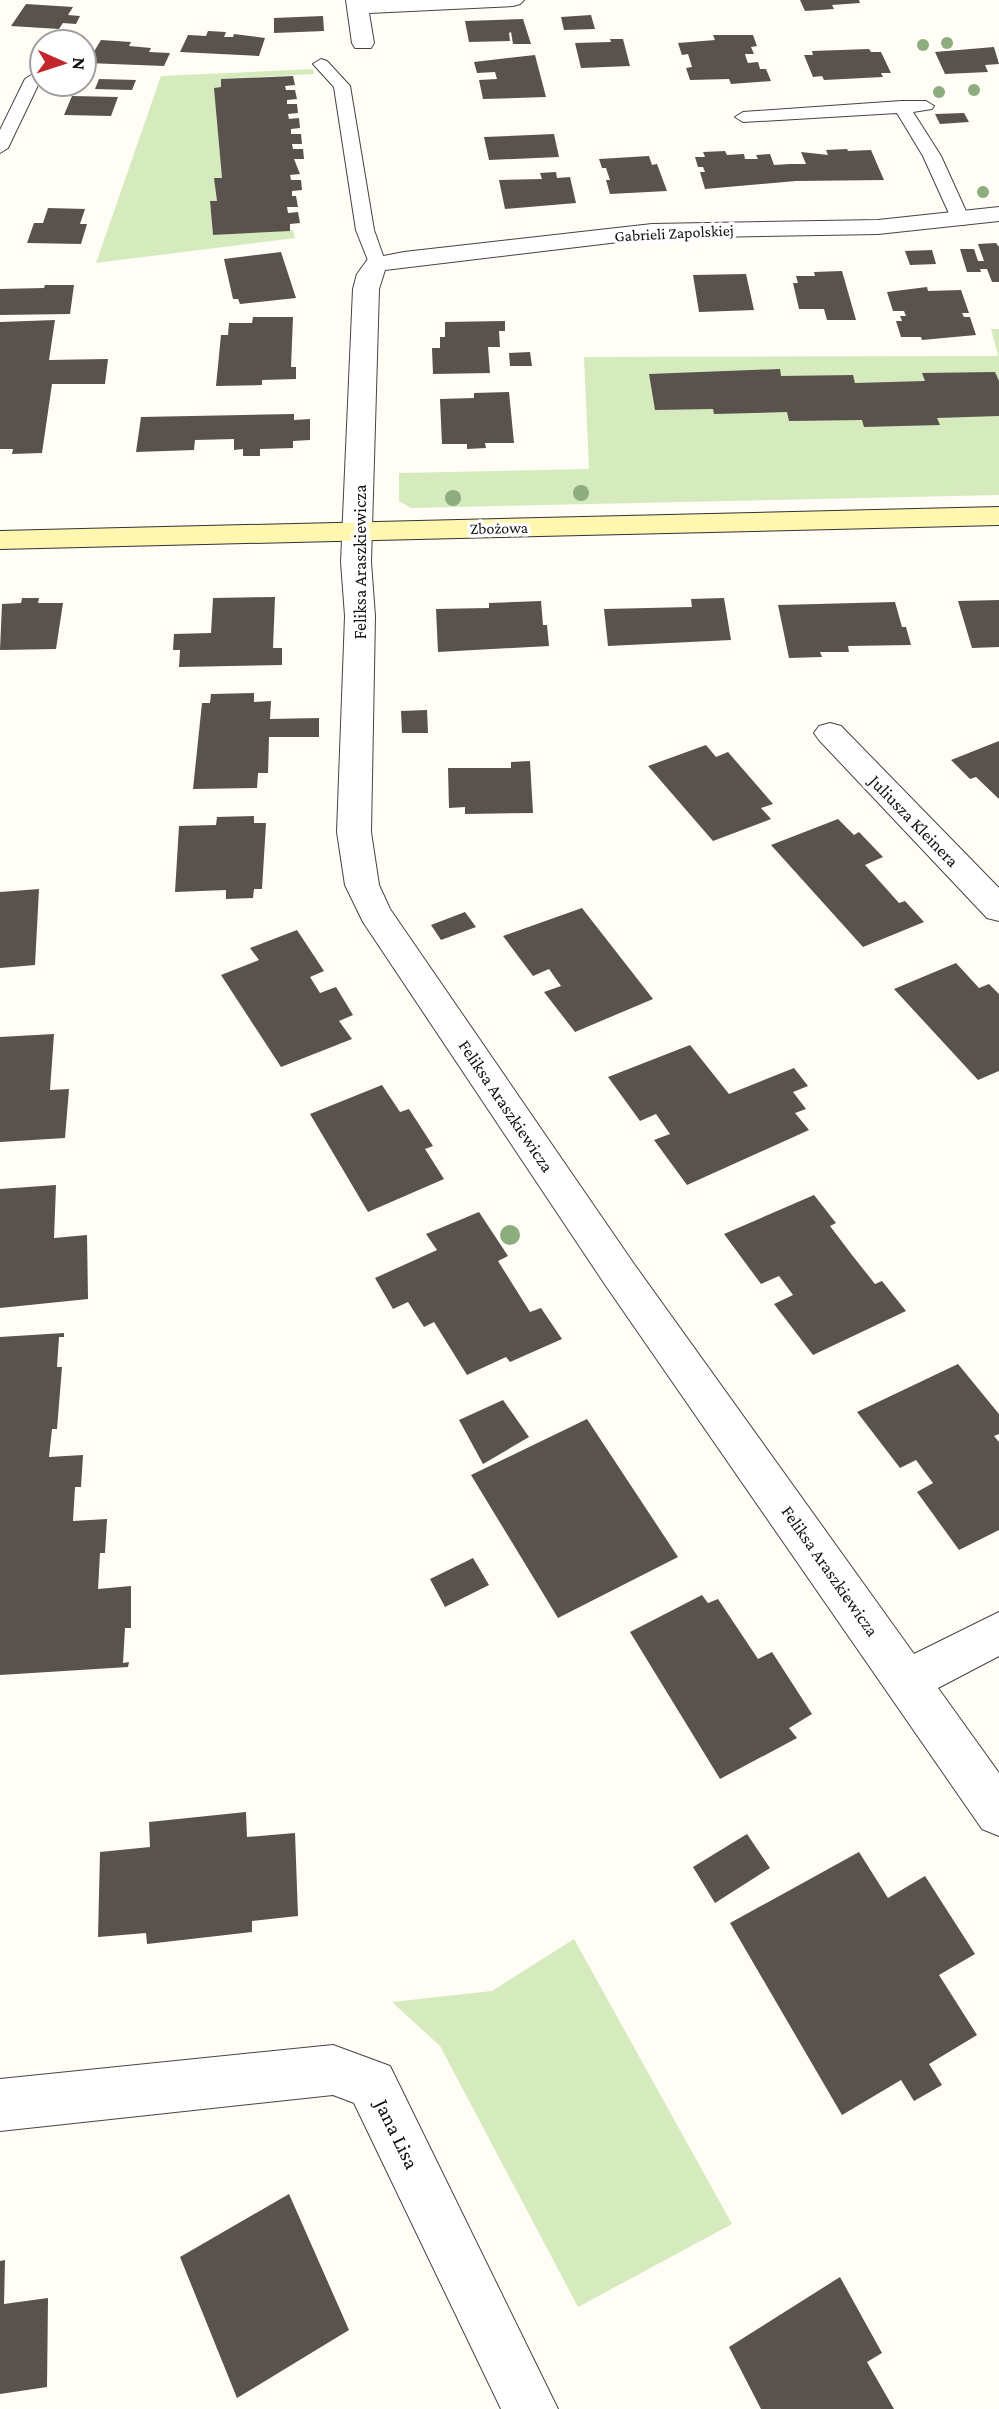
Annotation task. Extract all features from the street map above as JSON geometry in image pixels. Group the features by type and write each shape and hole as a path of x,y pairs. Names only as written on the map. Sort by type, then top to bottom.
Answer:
{"street":[{"path":"362,43 358,4 513,0"},
{"name":"Gabrieli Zapolskiej","path":"377,264 652,232 878,227 999,215"},
{"name":"Feliksa Araszkiewicza","path":"377,264 370,274 366,289 356,562 360,616 355,832 362,885 375,913 628,1286 999,1813"},
{"name":"Zbożowa","path":"0,540 999,516"},
{"name":"Juliusza Kleinera","path":"830,733 999,909"},
{"path":"908,1681 999,1633"},
{"name":"Jana Lisa","path":"0,2105 333,2070 372,2084 530,2409"}],"lane":[{"path":"321,64 342,86 365,230 377,264"},
{"path":"0,148 28,89"},
{"path":"901,106 932,156 961,220"},
{"path":"743,117 926,106"}],"green space":[{"path":"313,69 314,74 221,79 221,87 215,88 222,178 215,178 217,201 210,202 213,235 293,230 295,238 96,263 161,76"},
{"path":"991,329 999,329 999,495 411,508 399,501 399,473 589,469 584,357 998,356"},
{"path":"574,1939 732,2224 578,2307 440,2046 392,2002 492,1991"}],"building":[{"path":"800,0 859,0 860,3 832,5 834,9 805,11"},
{"path":"26,4 73,7 68,15 80,16 76,24 63,23 60,28 11,26"},
{"path":"591,15 595,29 564,30 561,17"},
{"path":"323,16 324,31 274,33 274,18"},
{"path":"523,19 531,44 513,44 511,32 510,41 469,42 465,21"},
{"path":"208,31 226,32 224,37 233,37 234,34 265,38 259,56 180,52 188,35 206,36"},
{"path":"713,35 753,35 757,46 751,47 754,54 745,54 746,58 748,63 758,62 760,69 766,69 771,81 731,84 729,79 690,80 686,68 692,67 688,54 682,55 678,43 715,40"},
{"path":"610,39 623,39 630,66 581,68 575,43 611,42"},
{"path":"101,40 131,42 129,46 151,48 149,52 170,53 164,66 98,63 98,45"},
{"path":"994,47 999,64 985,65 988,72 945,74 935,52"},
{"path":"869,49 871,52 881,52 891,73 881,73 883,77 824,80 822,76 813,77 804,55 813,55 812,51"},
{"path":"535,55 546,97 483,99 479,80 497,79 495,72 477,73 474,62"},
{"path":"293,76 295,85 285,86 286,90 295,90 297,99 287,100 287,104 297,104 298,113 288,114 289,119 299,118 300,128 291,129 291,134 301,134 302,144 292,144 293,149 303,149 304,159 294,159 300,174 290,175 291,180 301,180 302,190 292,191 298,207 287,207 288,213 298,212 300,223 290,224 290,231 213,235 210,201 217,201 214,178 222,178 214,88 221,87 221,79"},
{"path":"99,79 136,80 132,90 98,89"},
{"path":"118,97 111,116 64,115 71,98"},
{"path":"964,113 969,122 940,124 935,114"},
{"path":"554,134 559,157 489,160 484,137"},
{"path":"826,150 871,150 884,180 796,181 705,189 700,172 705,172 703,167 698,167 695,157 705,157 703,152 725,151 727,155 744,154 745,159 758,159 756,155 770,154 774,165 806,164 801,152 828,155"},
{"path":"649,156 652,165 657,164 667,191 610,194 606,180 610,180 599,159"},
{"path":"556,172 557,178 570,177 576,203 505,209 499,180 542,179 540,173"},
{"path":"48,208 85,209 80,224 87,224 81,244 27,243 34,223 43,223"},
{"path":"996,243 999,247 999,282 992,282 987,269 967,272 960,249 974,249 978,261 984,261 978,244"},
{"path":"932,250 936,264 910,265 905,251"},
{"path":"281,252 296,298 240,304 238,299 233,299 224,259"},
{"path":"842,271 856,320 827,320 824,309 799,309 793,283 798,283 796,276"},
{"path":"746,274 754,310 699,312 693,275"},
{"path":"45,285 74,285 70,314 0,315 0,289 44,288"},
{"path":"927,287 928,291 961,290 969,313 962,313 964,317 970,317 976,335 922,340 921,337 901,337 896,321 902,321 900,316 906,316 904,311 893,311 887,292"},
{"path":"253,317 293,317 291,367 296,367 296,379 262,380 262,385 216,386 221,335 228,335 229,323 252,323"},
{"path":"55,320 49,360 108,359 105,384 52,384 42,453 12,454 13,449 0,449 0,322"},
{"path":"505,321 505,331 499,331 500,347 488,347 490,373 433,374 432,348 440,348 440,337 445,337 445,322"},
{"path":"530,352 532,366 510,366 509,353"},
{"path":"780,369 781,376 853,375 855,383 925,381 922,373 995,372 999,381 999,416 937,418 940,425 864,427 862,420 789,421 787,412 714,414 713,409 655,410 649,374"},
{"path":"509,392 514,443 485,443 486,448 467,449 467,444 442,444 440,399 474,398 474,393"},
{"path":"294,414 294,420 310,419 310,440 293,441 293,448 260,449 260,456 243,456 243,449 234,450 234,439 195,440 194,450 136,452 141,417"},
{"path":"275,597 273,648 282,648 282,665 179,667 180,650 173,650 174,634 211,633 213,598"},
{"path":"22,598 39,598 38,603 63,603 56,649 0,650 2,604 21,603"},
{"path":"724,598 731,640 608,646 604,609 692,607 691,599"},
{"path":"999,600 999,647 972,648 958,601"},
{"path":"541,601 543,625 547,625 549,646 438,652 436,609 489,608 489,603"},
{"path":"895,602 902,627 906,627 911,645 848,646 849,652 820,652 822,657 789,658 778,605"},
{"path":"254,693 254,702 271,701 270,719 319,718 319,737 269,737 268,773 258,773 257,788 193,789 202,703 210,703 211,694"},
{"path":"427,710 428,733 402,733 401,711"},
{"path":"999,741 999,799 976,777 970,779 951,760"},
{"path":"706,745 716,757 728,752 773,804 761,808 771,819 713,841 648,766"},
{"path":"530,761 533,813 465,814 465,807 449,808 448,768 511,768 511,762"},
{"path":"254,816 254,823 266,823 262,889 254,889 253,898 226,899 226,890 175,892 179,826 216,825 217,817"},
{"path":"838,819 854,835 859,832 883,857 865,865 899,903 905,901 924,922 863,947 771,845"},
{"path":"39,889 35,965 0,968 0,892"},
{"path":"582,908 653,999 575,1032 544,992 561,986 549,969 533,976 503,936"},
{"path":"465,912 476,927 441,940 431,925"},
{"path":"297,930 324,971 310,977 320,993 336,987 353,1015 339,1021 352,1039 281,1067 221,975 259,960 250,948"},
{"path":"956,963 979,988 989,984 999,994 999,1071 978,1080 894,989"},
{"path":"54,1034 50,1090 69,1089 65,1138 0,1142 0,1037"},
{"path":"690,1045 729,1094 794,1068 808,1086 793,1092 806,1109 795,1113 809,1130 687,1185 654,1140 670,1134 656,1114 640,1121 608,1077"},
{"path":"382,1085 400,1112 409,1109 433,1146 425,1149 444,1179 368,1212 310,1114"},
{"path":"56,1185 54,1238 87,1235 88,1299 0,1308 0,1189"},
{"path":"814,1195 836,1223 830,1226 875,1284 882,1281 906,1311 813,1355 774,1304 793,1295 779,1276 761,1284 724,1234"},
{"path":"479,1212 508,1256 498,1261 530,1312 541,1308 562,1339 510,1362 506,1357 467,1375 434,1322 424,1327 408,1302 393,1309 375,1278 437,1250 426,1234"},
{"path":"64,1333 64,1337 59,1337 57,1367 62,1367 57,1429 52,1429 49,1457 83,1455 81,1487 75,1487 73,1521 107,1519 105,1553 100,1553 98,1589 131,1586 131,1628 125,1628 123,1663 129,1662 128,1667 0,1675 0,1337"},
{"path":"958,1364 999,1414 999,1434 994,1436 999,1442 999,1530 959,1550 917,1492 933,1483 916,1460 900,1468 857,1412"},
{"path":"503,1400 529,1437 483,1464 459,1420"},
{"path":"587,1419 678,1557 558,1618 471,1475"},
{"path":"473,1558 489,1585 445,1607 430,1579"},
{"path":"702,1595 708,1603 718,1599 758,1659 772,1652 812,1714 789,1728 797,1738 720,1779 630,1632"},
{"path":"246,1812 247,1837 295,1833 298,1916 252,1921 252,1932 147,1944 146,1933 98,1937 100,1852 150,1847 149,1822"},
{"path":"747,1834 770,1868 715,1903 693,1867"},
{"path":"859,1852 888,1898 925,1876 975,1954 939,1975 977,2035 929,2064 942,2085 914,2101 901,2080 842,2115 730,1923"},
{"path":"289,2194 349,2330 237,2398 180,2257"},
{"path":"5,2260 4,2304 48,2298 47,2387 0,2394 0,2261"},
{"path":"840,2277 882,2353 867,2362 894,2409 761,2409 729,2347"}]}
